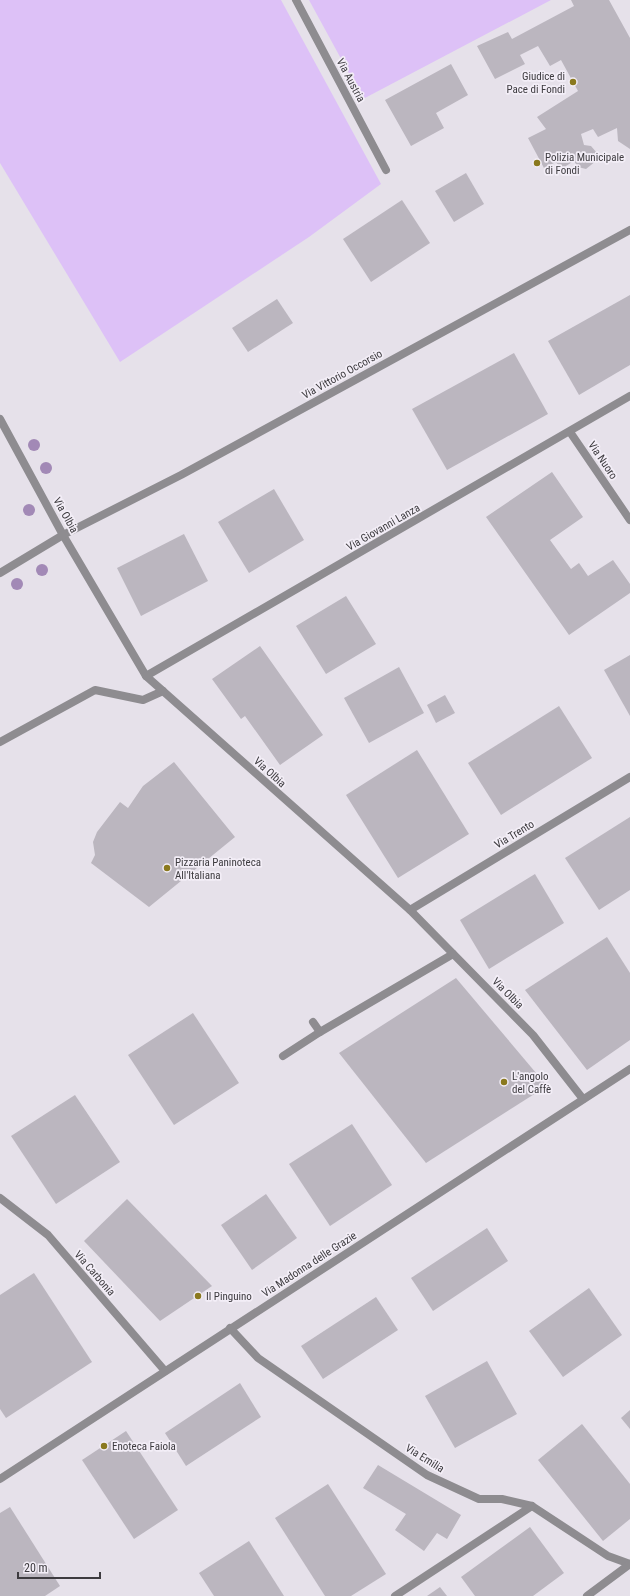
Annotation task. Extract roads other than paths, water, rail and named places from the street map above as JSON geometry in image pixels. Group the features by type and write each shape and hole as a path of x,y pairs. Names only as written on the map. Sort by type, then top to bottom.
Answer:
{"street":[{"name":"Via Austria","path":"296,0 386,170"},
{"name":"Via Vittorio Occorsio","path":"0,573 64,535 181,475 630,230"},
{"name":"Via Giovanni Lanza","path":"146,676 630,396"},
{"name":"Via Olbia","path":"1,422 64,535 146,676 410,910 533,1035 583,1099"},
{"name":"Via Nuoro","path":"570,432 630,520"},
{"path":"0,742 95,690 143,700 163,691"},
{"name":"Via Trento","path":"410,910 630,777"},
{"path":"283,1056 320,1032 453,954"},
{"path":"313,1022 320,1032"},
{"name":"Via Madonna delle Grazie","path":"0,1478 630,1069"},
{"name":"Via Carbonia","path":"0,1198 48,1234 165,1371"},
{"name":"Via Emilia","path":"230,1328 258,1358 428,1475 479,1499 502,1499 532,1506 608,1556 630,1564"},
{"path":"395,1596 532,1506"},
{"path":"587,1596 630,1564"}],"place":[{"name":"Giudice di Pace di Fondi","path":"573,82"},
{"name":"Polizia Municipale di Fondi","path":"537,163"},
{"name":"Pizzaria Paninoteca All'Italiana","path":"167,868"},
{"name":"L'angolo del Caffè","path":"504,1082"},
{"name":"Il Pinguino","path":"198,1296"},
{"name":"Enoteca Faiola","path":"104,1446"}]}
